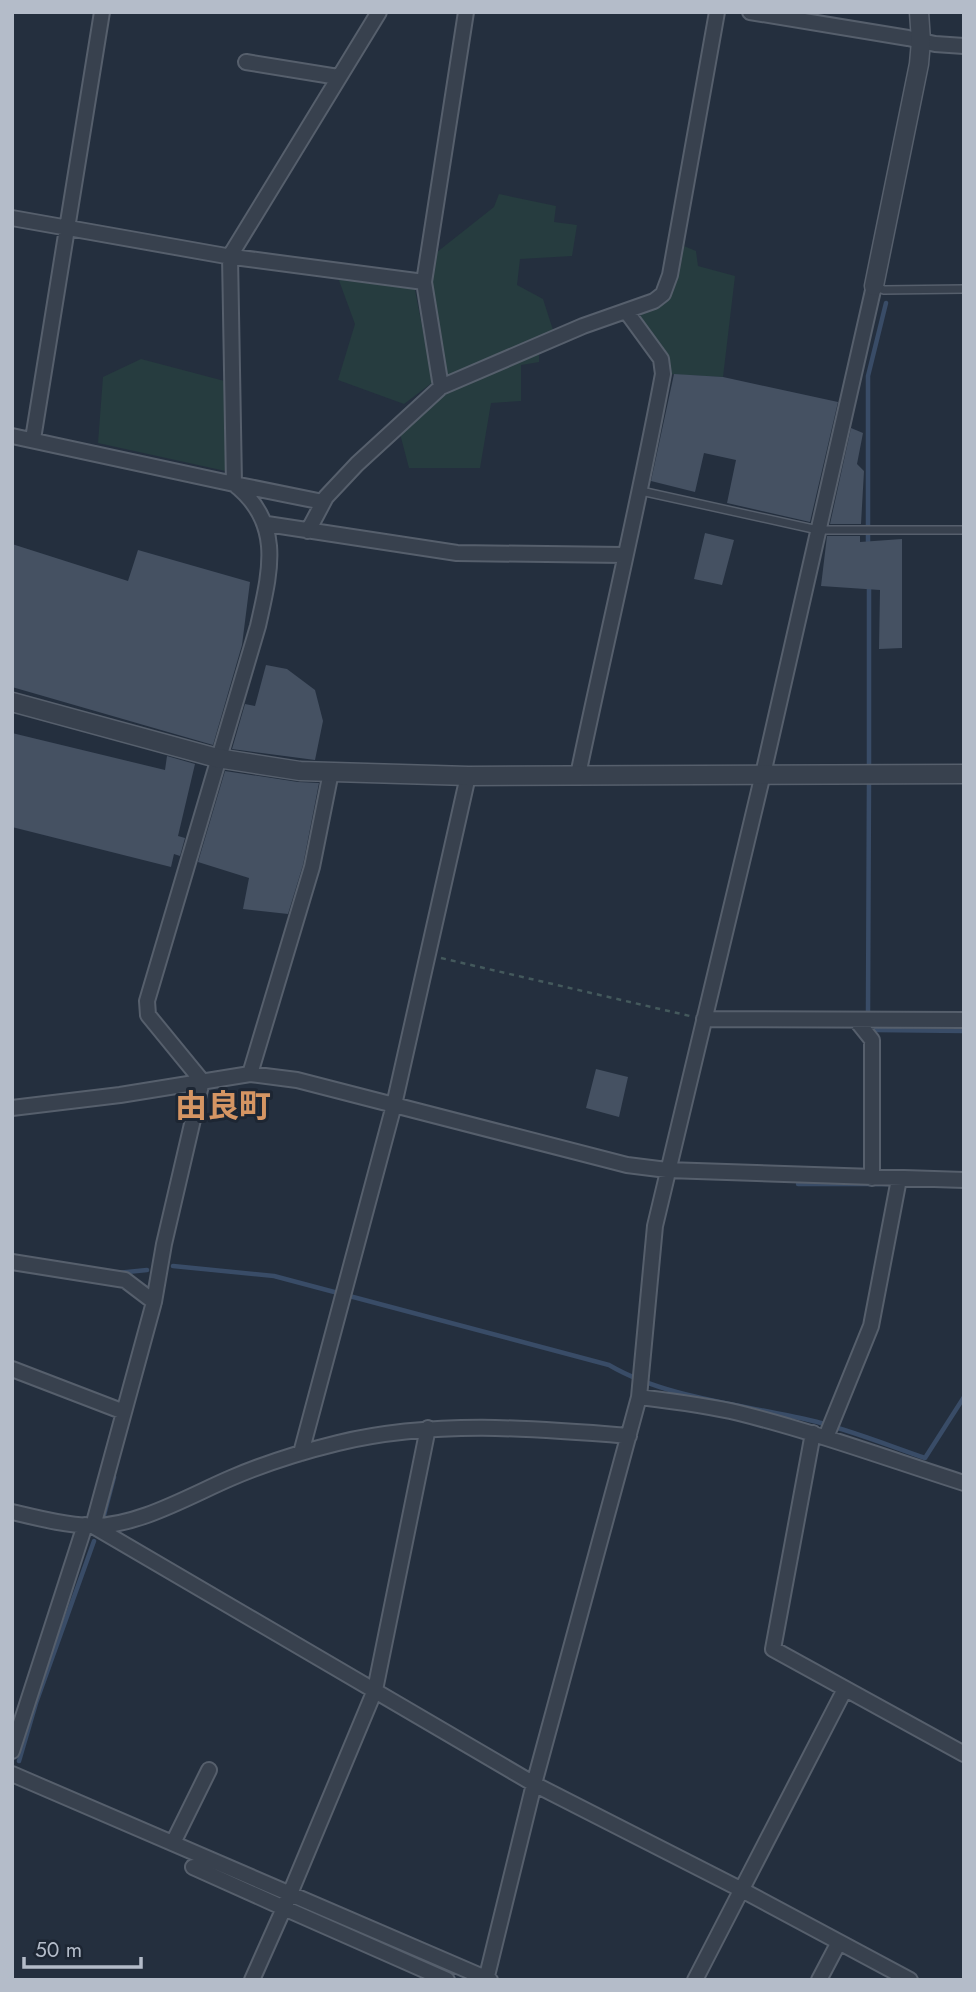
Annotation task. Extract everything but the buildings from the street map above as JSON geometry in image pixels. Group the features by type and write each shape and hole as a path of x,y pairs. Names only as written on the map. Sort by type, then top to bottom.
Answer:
{"street":[{"path":"33,439 102,12"},
{"path":"202,1081 148,1015 147,1001 251,649 267,585 270,559 267,524 256,505 234,484 230,256 379,12"},
{"path":"441,387 424,282 467,12"},
{"path":"308,531 323,502 357,464 441,387 583,326 654,301 663,294 670,275 717,12"},
{"path":"750,12 945,46 964,46"},
{"path":"12,1774 488,1979 534,1784 639,1397 655,1226 763,774 874,286 901,159 921,41 919,12"},
{"path":"246,62 338,77"},
{"path":"12,218 230,256 424,282"},
{"path":"578,775 624,555 641,491 663,374 661,359 626,312"},
{"path":"12,436 323,502"},
{"path":"267,524 457,552 624,555"},
{"path":"12,702 218,758 300,771 468,776 964,774"},
{"path":"250,1074 312,867 331,772"},
{"path":"302,1453 394,1105 468,776"},
{"path":"704,1019 964,1020"},
{"path":"856,1020 872,1040 872,1178"},
{"path":"12,1108 120,1096 250,1074 297,1080 627,1165 667,1170 964,1180"},
{"path":"12,1751 89,1525 124,1412 154,1302 164,1244 202,1081"},
{"path":"899,1179 871,1326 820,1435 773,1648 964,1755"},
{"path":"12,1262 125,1280 154,1302"},
{"path":"12,1369 124,1412"},
{"path":"639,1397 738,1412 820,1435 964,1483"},
{"path":"12,1512 89,1525 124,1520 165,1508 229,1479 302,1453 350,1441 428,1428 526,1428 629,1436"},
{"path":"252,1980 375,1690 428,1428"},
{"path":"89,1525 534,1784 742,1890 910,1980"},
{"path":"695,1980 845,1689"},
{"path":"173,1843 209,1770"},
{"path":"193,1867 447,1980"},
{"path":"819,1980 839,1942"}],"lane":[{"path":"874,286 884,290 964,289"},
{"path":"641,491 818,530 964,530"}],"path":[{"path":"428,955 704,1019"}],"green space":[{"path":"499,194 556,206 554,222 577,225 572,256 520,259 517,285 543,299 553,330 563,334 539,348 539,362 521,365 521,401 491,403 480,468 409,468 398,426 441,386 427,260 494,207"},
{"path":"679,244 696,251 698,266 735,276 723,377 663,374 640,328 641,311 663,294"},
{"path":"337,275 414,285 433,382 404,404 338,380 355,324"},
{"path":"141,359 232,383 230,472 98,443 103,377"}],"waterway":[{"path":"868,545 868,376 886,303"},
{"path":"869,585 869,769"},
{"path":"869,778 868,1012 877,1030 964,1031"},
{"path":"798,1184 888,1184"},
{"path":"173,1266 274,1276 609,1365 631,1376 680,1393 824,1424 925,1458 964,1397"},
{"path":"117,1273 147,1270"},
{"path":"103,1519 114,1477"},
{"path":"19,1761 36,1703 94,1541"}],"district":[{"name":"由良町","path":"223,1106"}]}
